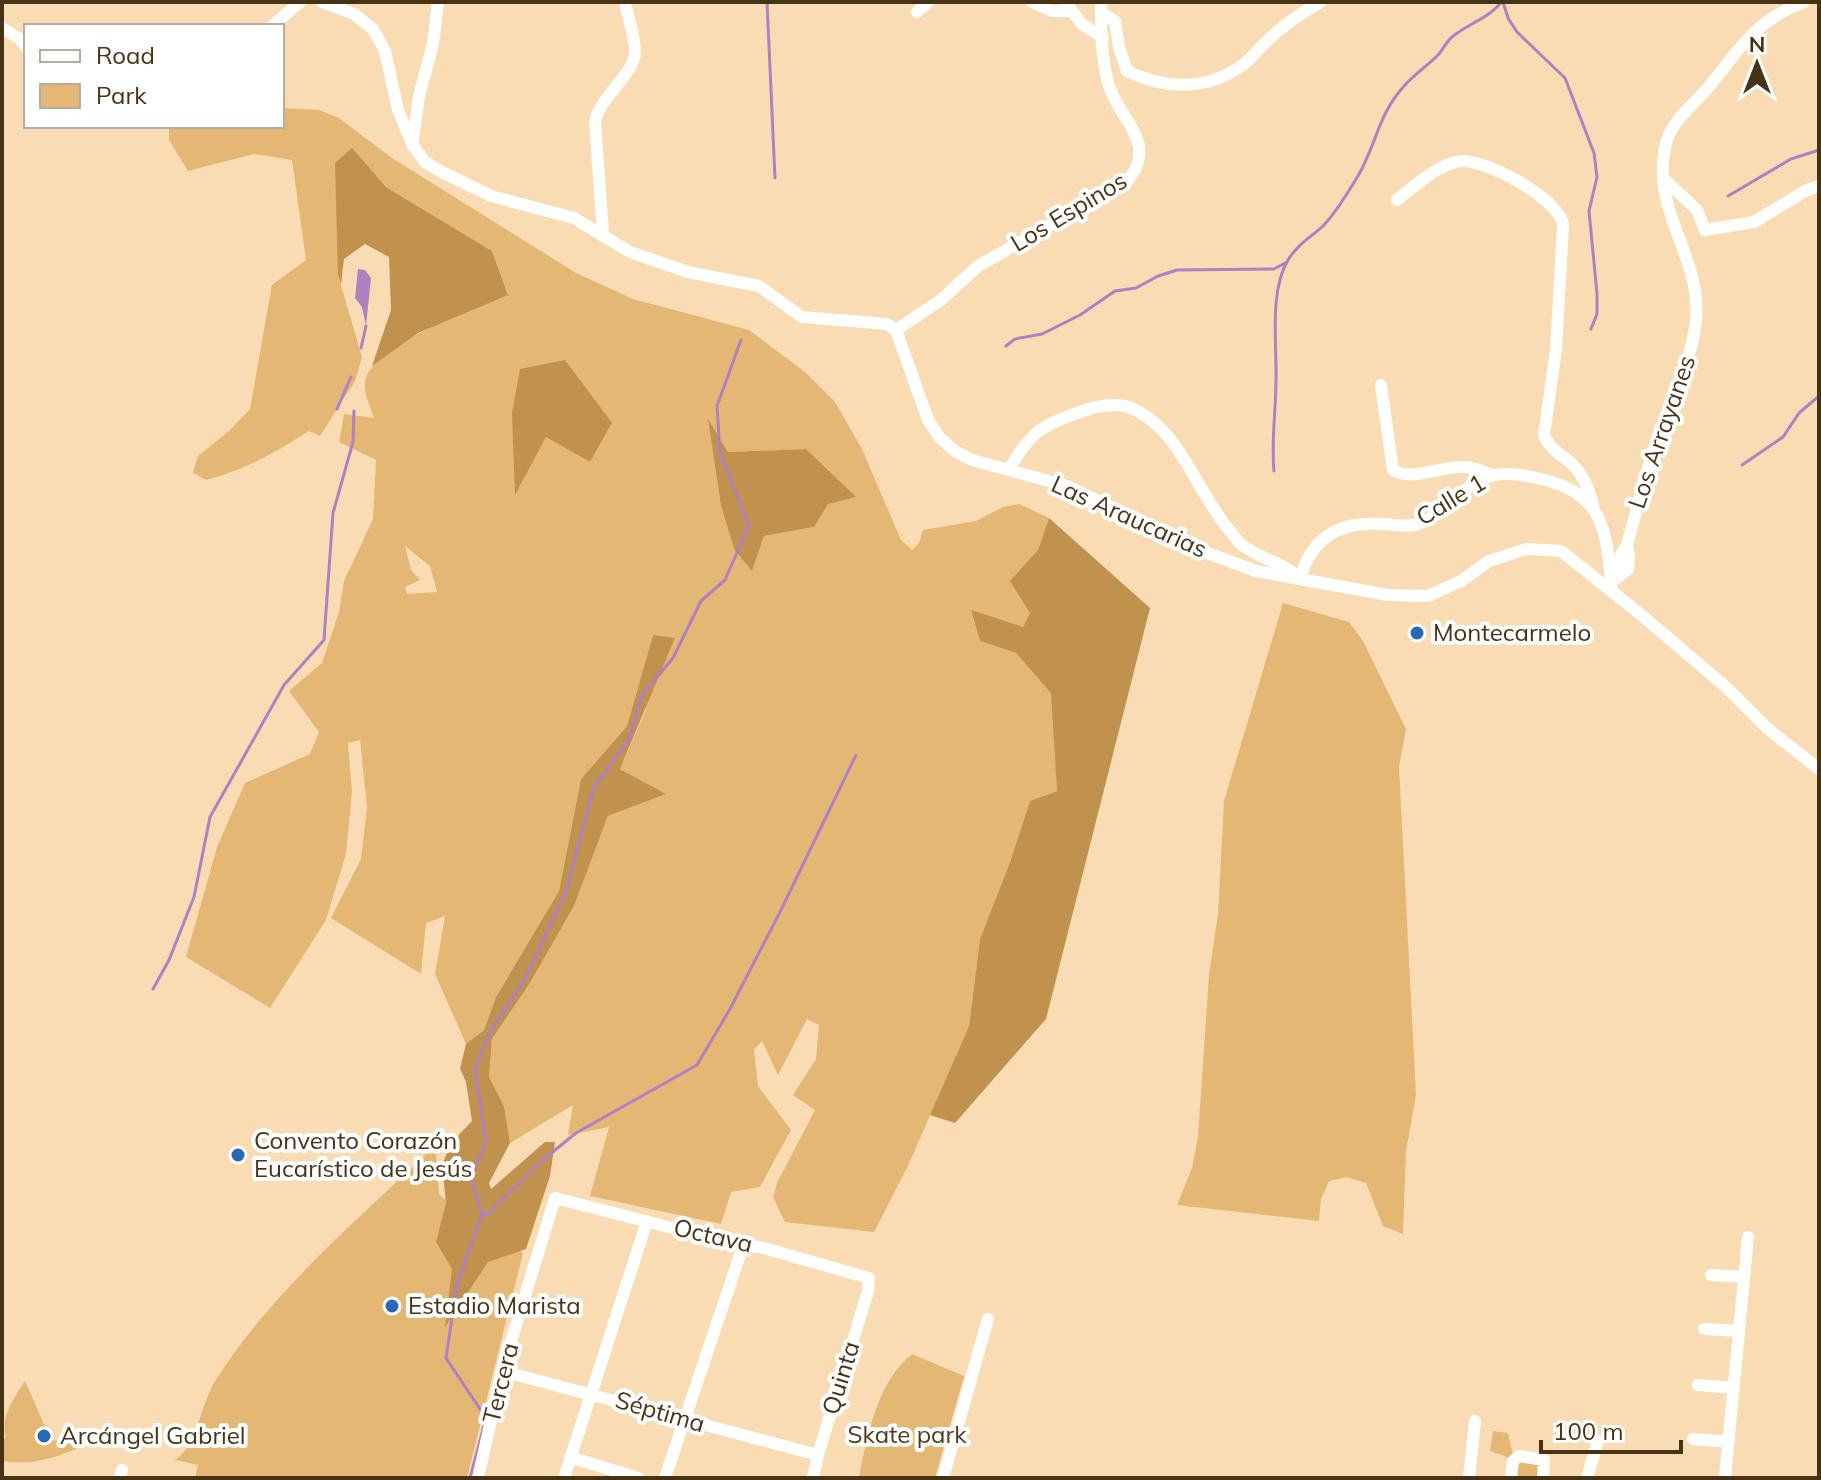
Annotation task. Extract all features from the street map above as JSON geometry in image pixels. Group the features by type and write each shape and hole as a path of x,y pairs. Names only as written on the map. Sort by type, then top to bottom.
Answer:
{"street":[{"path":"274,24 300,2"},
{"path":"322,2 354,14 373,29 385,51 398,110 412,144 425,162 491,196 574,218 630,252 688,272 759,286 802,317 819,321 874,322 896,330"},
{"path":"412,144 419,96 433,44 438,2"},
{"path":"603,233 595,122 599,108 635,54 625,2"},
{"path":"917,12 928,2"},
{"path":"1032,2 1052,11 1068,7 1082,24 1103,38"},
{"path":"1101,8 1115,21 1127,71 1161,84 1194,85 1234,71 1281,28 1321,2"},
{"name":"Los Arrayanes","path":"1614,593 1617,578 1615,565 1627,545 1660,430 1689,363 1696,318 1694,275 1664,197 1666,141 1678,119 1706,91 1737,49 1764,24 1804,2"},
{"name":"Los Espinos","path":"896,330 941,300 978,266 1127,182 1136,170 1141,149 1137,136 1112,96 1106,78 1101,8"},
{"path":"2,28 24,44"},
{"path":"1397,200 1446,165 1464,161 1488,166 1508,175 1558,211 1563,226 1556,350 1544,435 1548,444 1573,464 1587,483 1593,505 1603,523 1614,593"},
{"path":"1663,178 1697,210 1705,230 1754,222 1819,186"},
{"name":"Las Araucarias","path":"896,330 928,420 940,438 955,451 972,460 1067,486 1202,551 1256,571 1388,595 1428,596 1461,581 1489,561 1527,549 1549,549 1571,557 1726,687 1768,729 1819,769"},
{"path":"1381,385 1393,470 1404,474 1461,467 1492,475"},
{"path":"1009,469 1024,444 1044,425 1089,409 1114,404 1130,407 1172,442 1216,513 1242,545 1289,569 1300,579"},
{"name":"Calle 1","path":"1300,579 1305,561 1315,545 1327,536 1358,523 1418,524 1492,475 1512,474 1561,484 1593,505"},
{"name":"Octava","path":"555,1198 743,1246 760,1247 869,1278"},
{"name":"Tercera","path":"478,1478 502,1371 555,1198"},
{"path":"564,1478 647,1221"},
{"path":"1725,1478 1748,1237"},
{"path":"665,1478 743,1246"},
{"path":"1711,1275 1744,1277"},
{"name":"Quinta","path":"813,1478 868,1291 869,1278"},
{"path":"943,1478 988,1319"},
{"path":"1704,1329 1739,1331"},
{"name":"Séptima","path":"502,1371 818,1455"},
{"path":"1698,1385 1734,1388"},
{"path":"1469,1478 1475,1421"},
{"path":"1693,1439 1729,1442"},
{"path":"1587,1478 1598,1441"},
{"path":"1511,1478 1513,1461 1519,1456 1544,1460 1543,1478"},
{"path":"570,1457 638,1478"}],"green space":[{"path":"284,108 319,110 339,118 392,158 576,273 633,299 749,330 805,372 835,402 862,449 901,540 912,550 919,543 923,530 976,521 1003,507 1019,504 1049,518 1038,550 1030,613 1023,627 971,611 980,641 1016,653 1052,693 1057,791 1030,801 980,939 969,1026 908,1166 874,1232 785,1222 773,1197 777,1183 815,1110 793,1095 816,1059 819,1025 807,1019 778,1075 762,1041 754,1050 758,1086 791,1130 760,1187 731,1192 721,1224 590,1196 609,1127 568,1135 573,1105 510,1143 504,1106 489,1077 492,1039 530,983 574,906 608,816 665,794 620,769 646,710 653,635 627,726 581,779 559,891 496,997 484,1030 466,1044 435,974 445,916 426,923 421,974 331,918 361,859 367,807 360,740 348,743 352,792 346,854 326,920 270,1008 186,957 217,847 245,783 310,754 319,732 289,691 322,663 339,612 344,581 373,519 376,460 339,442 344,414 374,418 365,387 369,372 382,357 424,331 508,294 492,251 386,187 351,149 338,275 362,357 355,381 320,436 309,431 259,460 206,480 193,473 198,456 250,409 272,285 306,260 292,160 254,154 188,171 169,140 169,128 284,128","holes":["709,422 728,452 806,449 814,527 764,536 752,570 734,549 721,506","612,423 590,462 547,436","405,546 430,566 437,592 407,594 405,587 420,580 411,570"]},
{"path":"1283,603 1349,622 1363,641 1406,729 1399,767 1416,1095 1406,1151 1403,1234 1383,1226 1366,1183 1347,1177 1329,1181 1321,1199 1319,1221 1177,1205 1192,1168 1198,1137 1209,975 1218,914 1224,801"},
{"name":"Estadio Marista","path":"426,1154 436,1154 439,1194 462,1215 523,1253 467,1478 195,1478 198,1465 175,1460 189,1445 215,1381 237,1349 314,1261"},
{"name":"Skate park","path":"912,1354 964,1376 935,1478 859,1477 870,1427 882,1394 890,1379"},
{"path":"25,1381 51,1440 75,1443 76,1449 39,1461 2,1461 6,1415"},
{"path":"1493,1431 1508,1433 1513,1455 1510,1458 1490,1451"},
{"path":"1519,1459 1542,1462 1538,1478 1517,1478"}],"shaded area":[{"path":"352,148 386,187 492,251 508,295 418,333 372,366 391,310 389,257 365,244 344,259 341,284 338,275 335,163"},
{"path":"358,269 365,270 371,278 366,326 362,307 355,298"},
{"path":"565,360 612,423 590,462 546,437 515,495 512,413 520,369"},
{"path":"708,419 728,452 806,449 856,497 828,504 814,527 764,536 752,571 734,549 721,506"},
{"path":"1049,518 1150,608 1046,1019 955,1123 930,1115 969,1026 980,939 1030,801 1057,791 1051,693 1016,653 980,641 971,610 1023,627 1030,613 1010,581 1038,550"},
{"path":"653,635 675,638 620,769 666,794 608,816 574,906 530,983 492,1039 489,1077 504,1106 510,1143 489,1183 491,1189 545,1142 555,1142 550,1176 526,1249 488,1262 445,1327 452,1269 436,1242 446,1203 442,1165 451,1143 472,1121 466,1082 460,1069 466,1044 484,1030 496,997 559,891 581,779 627,726"}],"waterway":[{"path":"767,2 775,178"},
{"path":"1274,471 1276,302 1288,260 1323,226 1342,202 1358,176 1396,96 1452,37 1501,2"},
{"path":"1503,2 1517,32 1565,78 1594,153 1597,177 1589,211 1597,314 1591,329"},
{"path":"1728,196 1791,159 1819,150"},
{"path":"1006,346 1015,339 1042,334 1080,315 1115,291 1136,288 1177,270 1274,269 1287,262"},
{"path":"361,348 366,326"},
{"path":"486,1418 446,1358 457,1285 482,1215 471,1176 486,1142 475,1067 492,1029 524,981 566,892 594,787 629,740 642,695 673,658 701,601 725,580 749,525 720,453 717,406 741,340"},
{"path":"337,409 351,377"},
{"path":"1742,465 1783,437 1799,413 1819,396"},
{"path":"153,989 169,960 194,897 210,817 284,685 324,640 333,513 353,442 354,411"},
{"path":"483,1215 576,1133 697,1065 780,912 856,755"},
{"path":"470,1478 484,1426"}],"place":[{"name":"Montecarmelo","path":"1417,633"},
{"name":"Convento Corazón Eucarístico de Jesús","path":"238,1155"},
{"name":"Estadio Marista","path":"392,1306"},
{"name":"Arcángel Gabriel","path":"44,1436"}]}
